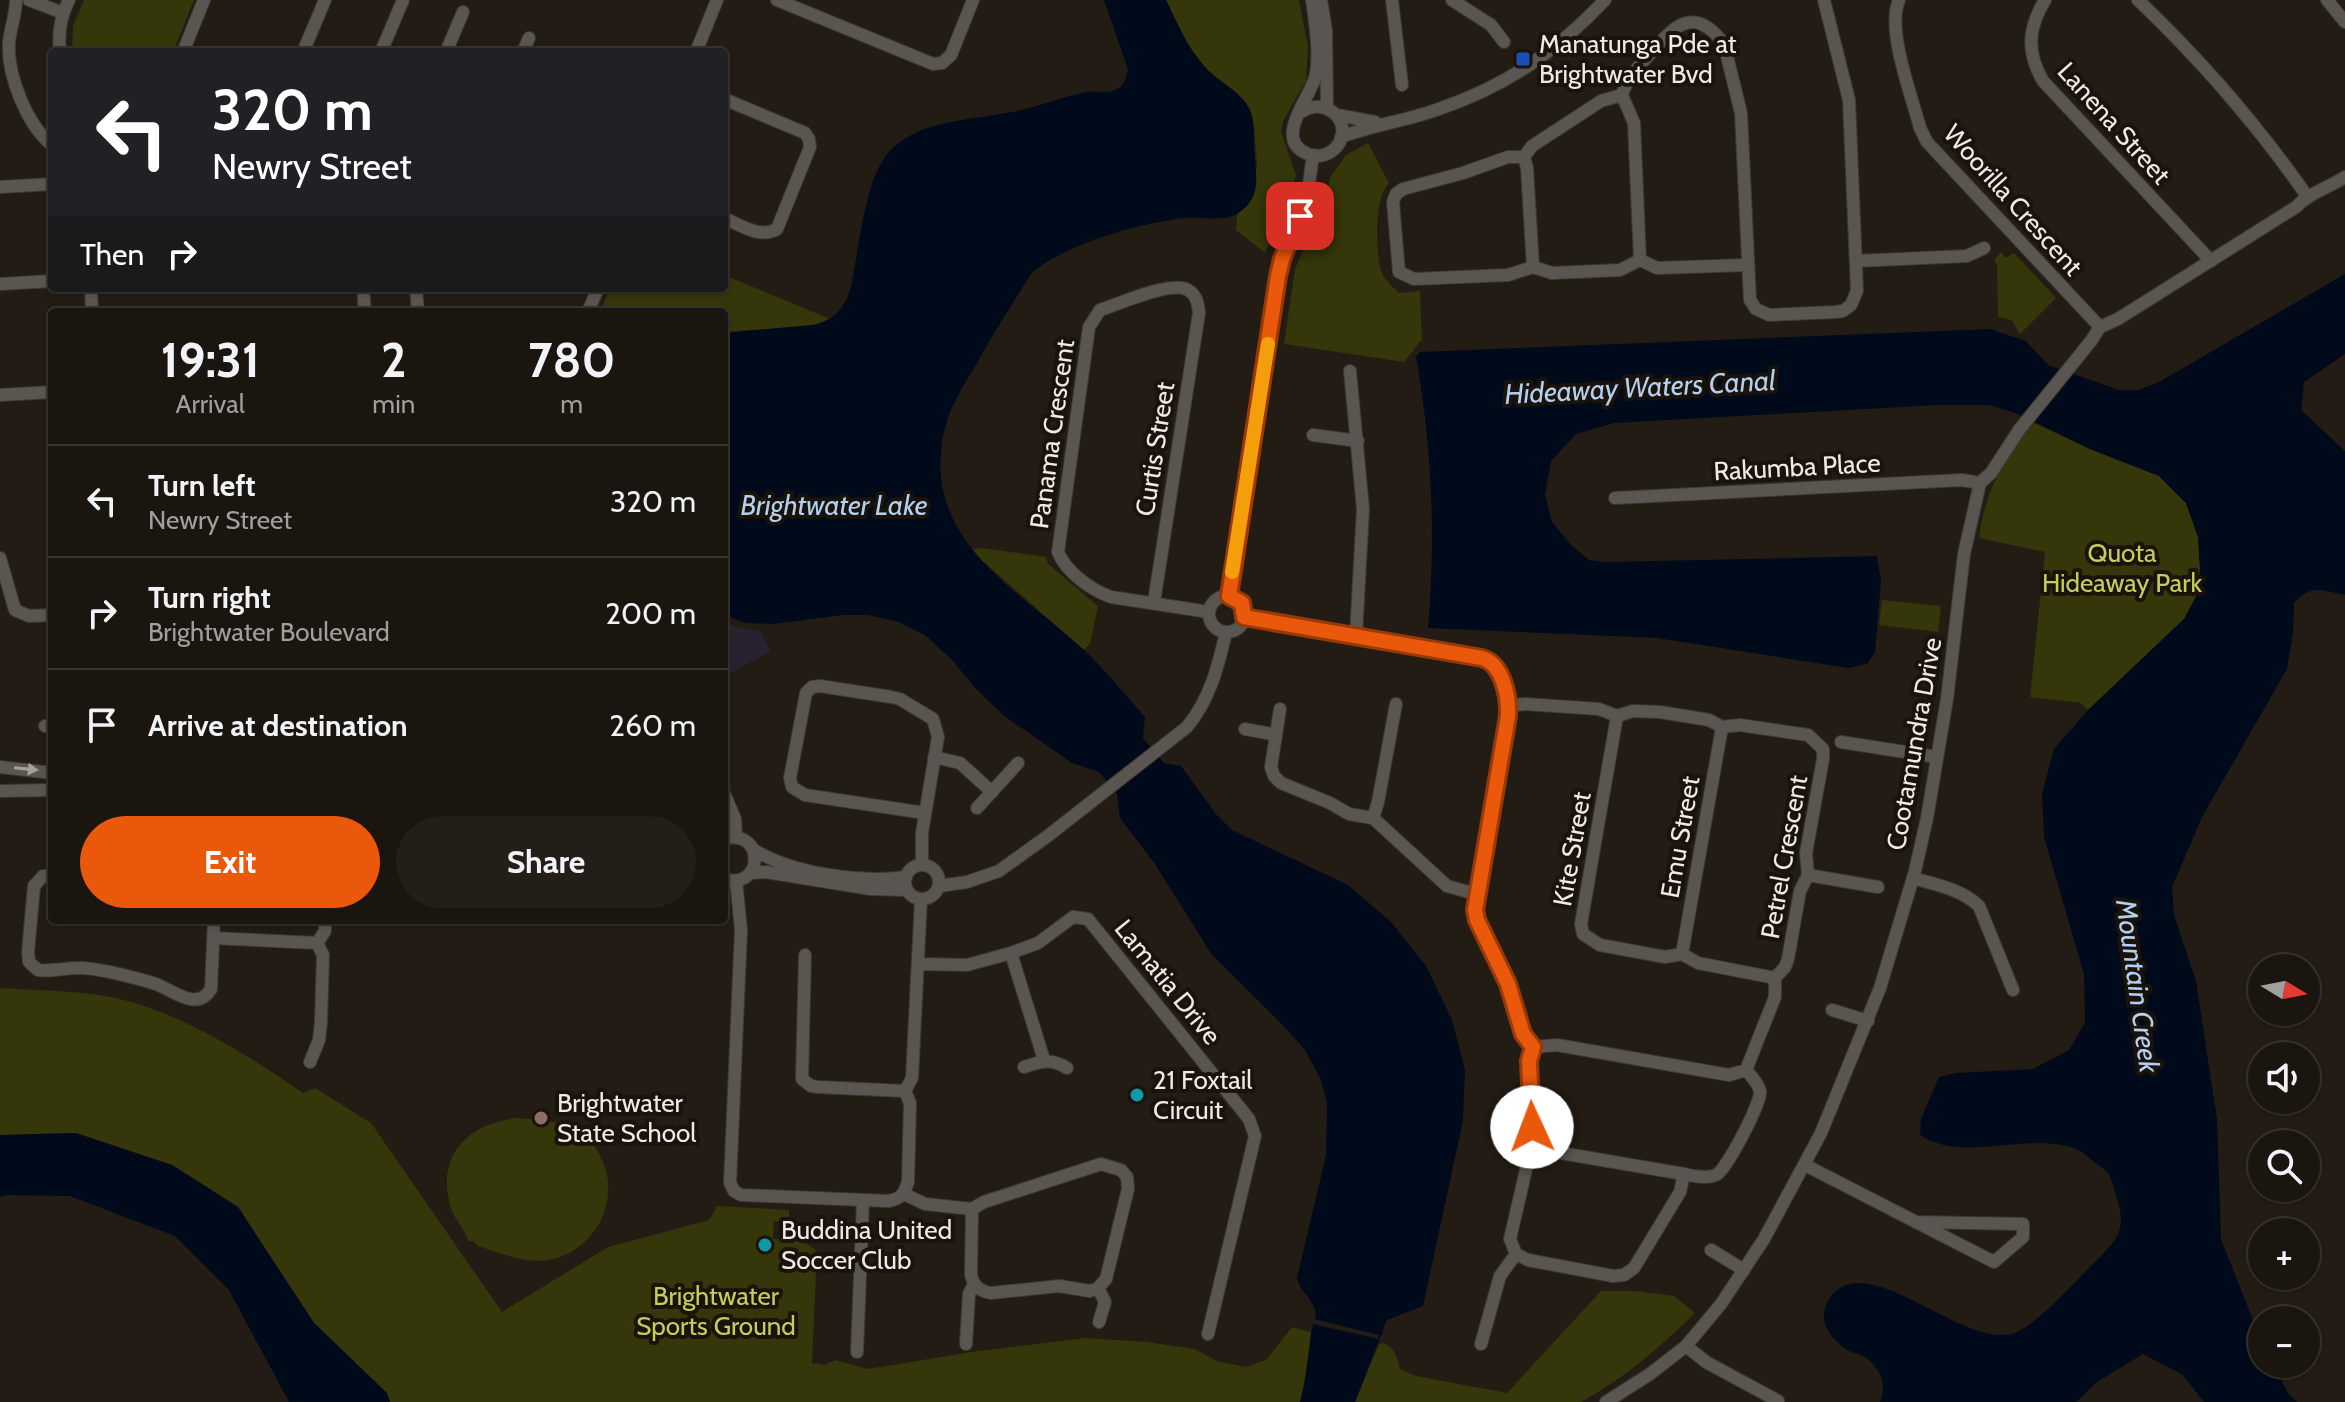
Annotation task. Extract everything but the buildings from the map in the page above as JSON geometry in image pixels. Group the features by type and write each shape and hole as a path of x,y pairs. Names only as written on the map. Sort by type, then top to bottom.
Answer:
{"street":[{"path":"16,0 9,44 12,79 37,128 48,140"},
{"path":"29,0 63,13"},
{"path":"59,48 58,38 69,0"},
{"path":"185,48 204,0"},
{"path":"305,48 325,0"},
{"path":"383,48 403,0"},
{"path":"698,48 717,0"},
{"path":"785,2 933,64 942,63 951,55 973,0"},
{"path":"1312,0 1317,73 1292,134 1299,148 1313,155 1327,154 1341,137 1341,122 1332,112 1321,0"},
{"path":"1392,0 1402,85"},
{"path":"1452,0 1491,25 1504,42"},
{"path":"1341,137 1382,123 1438,110 1512,77 1547,55 1605,0"},
{"path":"1640,260 1634,123 1622,95 1631,76 1673,28 1691,22 1718,36 1724,44 1741,113 1750,300 1756,309 1769,315 1843,311 1855,299 1849,100 1824,0"},
{"name":"Woorilla Crescent","path":"1899,0 1895,9 1894,30 1920,128 1927,142 2100,327"},
{"name":"Lanena Street","path":"2045,0 2032,26 2029,46 2034,65 2043,81 2211,261"},
{"path":"2138,0 2219,81 2307,196"},
{"path":"2327,0 2345,22"},
{"path":"448,48 463,12"},
{"path":"525,48 529,38"},
{"path":"1524,157 1532,146 1601,101 1622,95"},
{"path":"728,101 805,133 810,147 777,229 769,234 761,233 728,220"},
{"path":"1301,112 1315,106 1382,123"},
{"path":"1229,596 1278,276 1308,191 1313,155"},
{"path":"1524,157 1508,157 1403,189 1396,194 1393,202 1396,265 1405,277 1508,275 1533,267 1552,273 1620,270 1640,260"},
{"path":"1524,157 1533,267"},
{"name":"Cootamundra Drive","path":"1606,1402 1686,1346 1744,1270 1805,1165 1845,1080 1892,951 1927,818 1954,651 1964,554 1978,503 1980,483 1991,473 2019,430 2100,327 2211,261 2296,207 2307,196 2325,190 2345,177"},
{"path":"0,187 48,184"},
{"path":"1856,261 1967,256 1984,248"},
{"path":"1640,260 1657,268 1747,265"},
{"path":"0,284 48,281"},
{"name":"Panama Crescent","path":"1198,302 1189,290 1172,287 1100,310 1089,327 1058,552 1063,563 1099,593 1209,612"},
{"name":"Curtis Street","path":"1154,602 1199,313 1198,302"},
{"path":"1350,371 1363,509 1356,635"},
{"path":"0,395 48,392"},
{"path":"1313,435 1358,441"},
{"name":"Rakumba Place","path":"1615,498 1962,480 1980,483"},
{"path":"0,558 15,610 29,616 48,615"},
{"path":"1229,596 1242,603 1244,617 1240,627 1226,632 1211,624 1209,612 1217,598 1229,596"},
{"path":"1244,617 1489,660 1498,670 1508,706 1476,894 1477,920 1508,984 1523,1034 1533,1047"},
{"path":"939,886 936,871 922,865 912,868 906,884 911,896 921,899 930,897 939,886 967,882 999,871 1187,727 1205,701 1218,667 1226,632"},
{"path":"922,865 925,813 938,737 933,719 900,699 812,687 806,693 790,778 792,787 798,793 925,813"},
{"path":"1373,818 1396,704"},
{"name":"Petrel Crescent","path":"1508,706 1525,704 1599,709 1617,716 1633,711 1660,712 1709,720 1722,727 1740,725 1808,735 1823,749 1806,853 1808,875 1800,891 1788,959 1775,978 1775,997 1746,1070"},
{"path":"1280,709 1271,767 1281,783 1349,814 1373,818 1447,886 1476,894"},
{"name":"Kite Street","path":"1617,716 1581,924 1583,934 1600,945 1665,957 1682,954 1698,963 1775,978"},
{"name":"Emu Street","path":"1682,954 1722,727"},
{"path":"1245,729 1276,735"},
{"path":"1841,742 1937,757"},
{"path":"934,757 960,763 992,792"},
{"path":"977,808 1018,763"},
{"path":"0,767 48,773"},
{"path":"0,791 48,790"},
{"path":"728,802 735,819 730,838 744,839 768,859 804,869 906,884"},
{"path":"750,873 755,862 754,850"},
{"path":"905,1091 910,1103 908,1182 904,1194 896,1200 741,1195 734,1191 730,1183 741,930 730,880 750,873 766,872 871,889 906,884"},
{"path":"1808,875 1878,887"},
{"path":"48,876 43,876 34,886 28,952 29,962 38,970 82,968 155,984 198,1001 206,998 211,989 214,924"},
{"path":"1913,878 1958,891 1979,906 2013,990"},
{"path":"905,1091 912,1078 921,899"},
{"name":"Lamatia Drive","path":"918,964 967,965 1038,943 1073,917 1088,919 1254,1127 1255,1136 1208,1334"},
{"path":"317,943 325,931 325,924"},
{"path":"214,938 317,943"},
{"path":"310,1062 319,1040 321,1022 323,955 317,943"},
{"path":"1011,953 1044,1060"},
{"path":"805,955 802,1079 818,1087 905,1091"},
{"path":"1832,1010 1868,1021"},
{"path":"1549,1044 1729,1075 1746,1070 1761,1093 1726,1166 1715,1175 1684,1174 1549,1151 1539,1145 1533,1136 1529,1061 1533,1047 1549,1044"},
{"path":"1024,1067 1044,1060 1067,1068"},
{"path":"1539,1145 1528,1161 1510,1239 1516,1254 1528,1260 1613,1276 1624,1275 1634,1268 1680,1192 1684,1174"},
{"path":"904,1194 925,1204 972,1209 984,1202 1101,1164 1121,1170 1127,1177 1128,1189 1106,1279 1098,1288 1084,1291 1059,1286 991,1293 982,1291 974,1284 971,1275 972,1209"},
{"path":"1805,1165 1915,1222 1994,1262 2023,1237 2023,1224 1915,1222"},
{"path":"857,1352 863,1200"},
{"path":"1711,1250 1744,1270"},
{"path":"1481,1344 1500,1276 1516,1254"},
{"path":"966,1344 969,1294 974,1284"},
{"path":"1098,1288 1105,1302 1099,1322"},
{"path":"1686,1346 1706,1362 1778,1401"}],"shaded area":[{"path":"728,625 761,632 771,651 728,675"}],"green space":[{"path":"84,0 194,0 175,48 72,48 73,26"},
{"path":"1166,0 1299,0 1308,47 1306,81 1283,121 1281,131 1296,176 1265,253 1236,230 1237,215 1249,203 1257,164 1254,126 1238,94 1206,69 1188,45"},
{"path":"1368,143 1389,183 1378,213 1378,253 1382,273 1399,293 1420,291 1422,339 1404,362 1284,344 1295,269 1322,208 1331,176 1346,155"},
{"path":"2001,252 2006,258 2014,253 2056,298 2020,334 2012,320 1998,317 1997,265 1994,260"},
{"path":"728,277 830,319 806,328 728,332 728,308 602,308 608,292 728,292"},
{"name":"Quota Hideaway Park","path":"2034,423 2159,476 2186,503 2198,537 2198,593 2184,619 2088,710 2081,703 2030,697 2045,552 1979,538 1985,506 1997,476"},
{"path":"981,548 1046,557 1048,564 1098,606 1090,644 1084,650 970,550"},
{"path":"1882,600 1941,606 1938,632 1879,625"},
{"name":"Brightwater Sports Ground","path":"0,988 102,996 157,1011 222,1042 303,1093 315,1088 371,1123 502,1312 608,1247 709,1220 717,1206 789,1210 789,1221 774,1221 773,1239 803,1242 817,1252 812,1363 825,1365 835,1360 868,1369 1086,1338 1194,1349 1217,1361 1246,1367 1266,1360 1292,1327 1311,1332 1308,1370 1300,1402 390,1402 386,1393 314,1323 238,1207 172,1165 76,1133 0,1135"},
{"path":"517,1118 560,1123 583,1133 598,1151 607,1175 605,1210 598,1226 573,1251 557,1258 523,1260 478,1246 468,1241 451,1208 448,1173 459,1146 483,1127"},
{"path":"1601,1291 1674,1296 1695,1313 1641,1362 1581,1402 1355,1402 1379,1344 1383,1343 1393,1350 1400,1369 1416,1376 1507,1393"}],"water":[{"name":"Brightwater Lake","path":"1104,0 1166,0 1183,36 1200,61 1250,110 1256,174 1252,199 1232,216 1184,218 1146,225 1082,244 1031,274 957,397 945,428 940,467 946,500 959,530 978,557 1108,674 1145,717 1143,738 1164,763 1181,766 1216,814 1232,830 1348,885 1391,922 1426,966 1452,1020 1465,1070 1463,1121 1423,1306 1387,1320 1355,1402 1300,1402 1315,1313 1297,1278 1326,1155 1327,1104 1321,1080 1305,1050 1212,955 1155,864 1120,818 1117,794 1099,772 1072,763 1003,715 926,636 899,622 868,615 843,615 774,624 746,623 728,616 728,333 812,325 838,312 851,287 867,201 878,169 898,144 913,134 930,127 1021,110 1079,94 1110,92 1120,87 1128,69"},
{"path":"2345,274 2345,354 2304,382 2301,410 2345,451 2345,595 2312,591 2294,603 2287,669 2202,817 2172,887 2174,915 2196,981 2217,1119 2221,1239 2248,1307 2248,1378 2280,1378 2297,1402 2204,1402 2183,1375 2143,1354 2097,1382 2076,1402 1880,1402 1883,1389 1878,1370 1863,1356 1849,1351 1829,1332 1824,1310 1832,1295 1848,1284 1869,1284 1892,1291 1967,1327 1990,1334 2011,1334 2031,1323 2054,1303 2109,1248 2118,1234 2121,1218 2109,1175 2079,1150 2036,1143 1954,1147 1920,1135 1921,1119 1939,1077 1956,1073 2033,1069 2069,1050 2085,1022 2084,974 2044,837 2042,794 2054,749 2088,710 2184,619 2198,593 2198,537 2186,503 2159,476 2090,449 2018,414 1989,405 1938,405 1614,423 1576,434 1551,461 1545,495 1552,522 1571,545 1589,560 1606,562 1877,556 1881,581 1875,652 1867,664 1848,668 1657,638 1428,628 1432,560 1431,492 1426,424 1416,357 1420,352 1990,329 2026,341 2048,365 2119,390 2138,390 2159,382"},
{"path":"76,1133 172,1165 238,1207 314,1323 387,1393 390,1402 289,1402 229,1290 175,1236 70,1196 0,1197 0,1135"}],"pier":[{"path":"1314,1319 1379,1335 1378,1339 1313,1324"}],"slow traffic":[{"path":"1232,572 1268,344"}],"place":[{"name":"Manatunga Pde at Brightwater Bvd","path":"1523,59"},
{"name":"21 Foxtail Circuit","path":"1137,1095"},
{"name":"Brightwater State School","path":"541,1118"},
{"name":"Buddina United Soccer Club","path":"765,1245"}],"route":[{"path":"1300,216 1278,276 1229,596 1242,603 1244,617 1482,658 1489,660 1498,670 1508,716 1475,910 1508,984 1523,1034 1533,1047 1529,1061 1532,1127"}],"water label":[{"name":"Hideaway Waters Canal","path":"1640,387"},
{"name":"Mountain Creek","path":"2138,986"}]}
